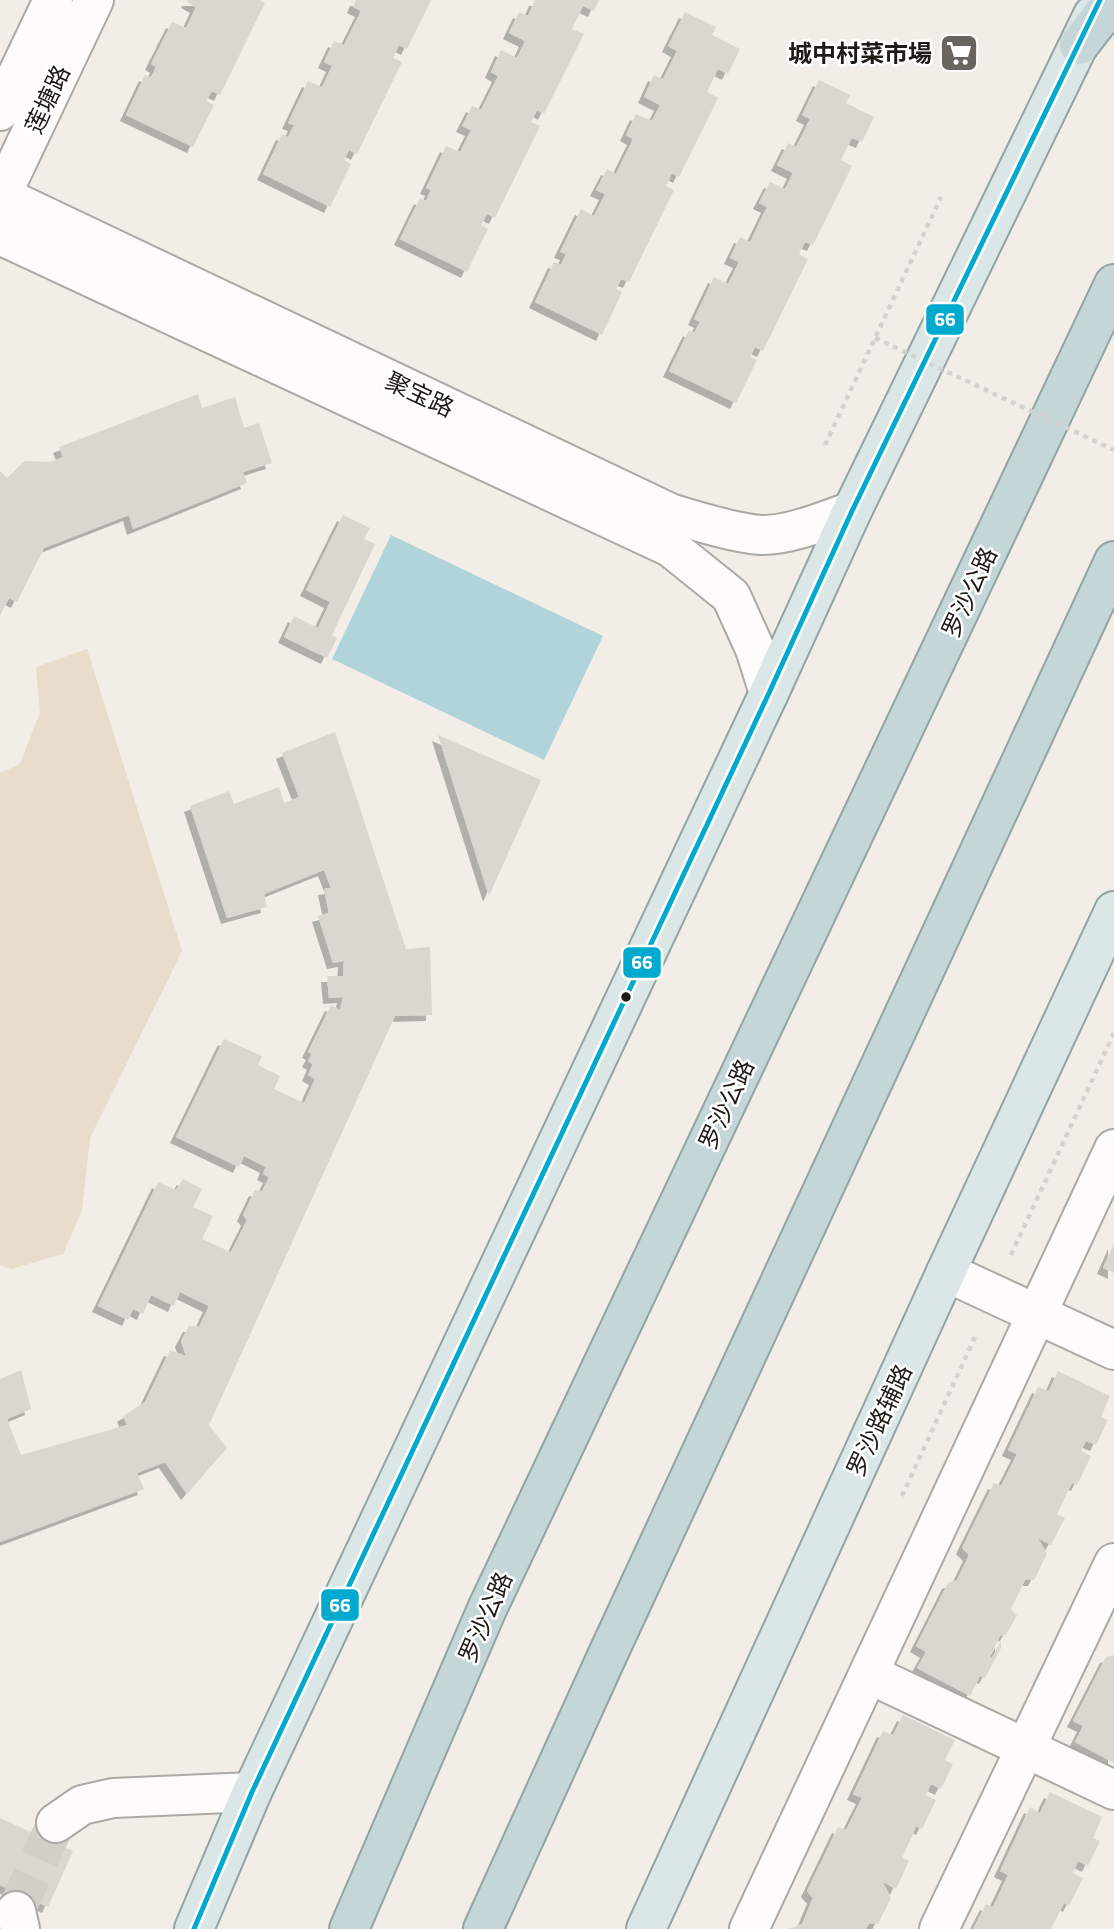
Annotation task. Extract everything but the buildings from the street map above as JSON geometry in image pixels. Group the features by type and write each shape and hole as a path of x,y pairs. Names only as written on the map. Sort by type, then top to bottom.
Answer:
{"highway":[{"path":"1079,45 1114,0"},
{"name":"罗沙公路","path":"349,1929 487,1609 1114,284"},
{"path":"483,1929 1114,561"}],"main road":[{"path":"194,1929 252,1792 852,511 1100,0"},
{"name":"罗沙路辅路","path":"646,1929 1114,911"}],"street":[{"name":"莲塘路","path":"0,111 53,0"},
{"name":"莲塘路","path":"0,196 94,0"},
{"name":"聚宝路","path":"0,196 670,513 698,522 763,535 802,529 852,511"},
{"name":"聚宝路","path":"0,235 670,547 731,596 755,649 769,693"},
{"path":"749,1929 1114,1149"},
{"path":"946,1272 1114,1350"},
{"path":"939,1929 1114,1563"},
{"path":"869,1674 1114,1790"},
{"path":"56,1823 82,1805 113,1798 252,1792"}],"path":[{"path":"825,445 941,197"},
{"path":"874,338 1114,450"},
{"path":"1012,1255 1114,1032"}],"shaded area":[{"path":"87,649 182,951 90,1138 82,1210 63,1254 11,1269 0,1265 0,773 20,764 40,712 36,667"}],"water":[{"path":"391,535 603,636 544,760 332,659"}],"tunnel":[{"path":"16,1911 56,1823"}],"transit line":[{"name":"66","path":"194,1929 252,1792 852,511 1100,0"}],"place":[{"name":"城中村菜市場","path":"959,53"}]}
